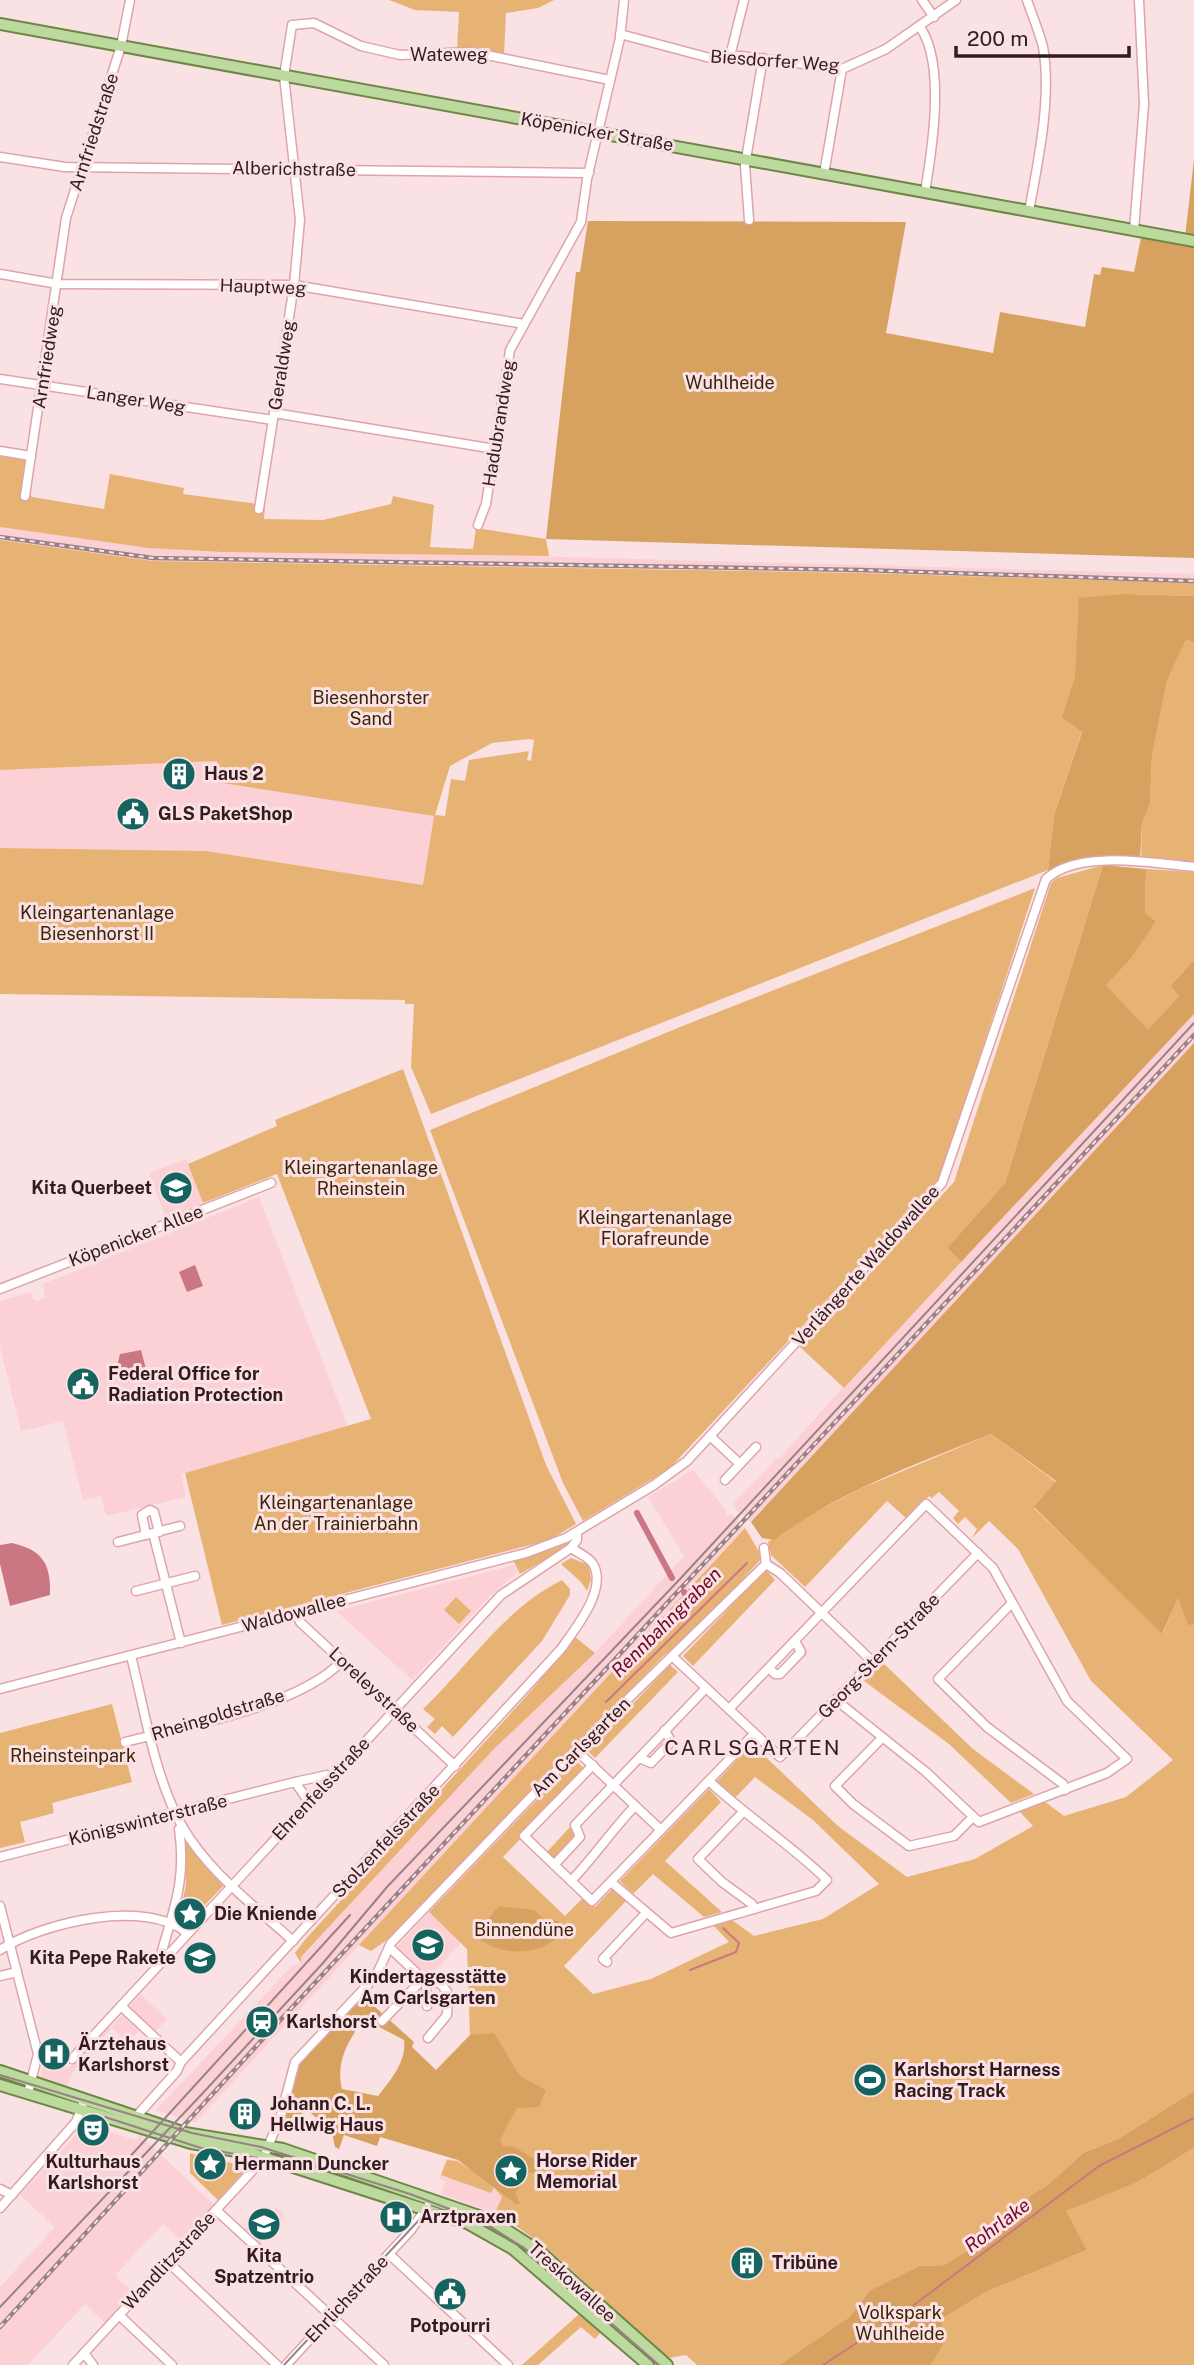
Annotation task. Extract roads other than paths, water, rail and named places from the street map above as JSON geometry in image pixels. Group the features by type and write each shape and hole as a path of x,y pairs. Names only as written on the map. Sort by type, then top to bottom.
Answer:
{"main road":[{"name":"Köpenicker Straße","path":"0,24 122,42 284,76 1194,241"},
{"name":"Treskowallee","path":"0,2071 85,2098 191,2143 264,2157 426,2209 484,2231 513,2249 649,2365"},
{"name":"Treskowallee","path":"0,2085 82,2110 197,2136 270,2145 491,2220 524,2239 667,2365"}],"street":[{"name":"Arnfriedstraße","path":"66,218 122,42 130,0"},
{"name":"Hadubrandweg","path":"478,525 486,504 510,350 581,222 589,173 620,34 624,0"},
{"path":"730,57 744,0"},
{"path":"922,0 934,17"},
{"name":"Biesdorfer Weg","path":"620,34 710,58 763,58 842,69 886,49 956,0"},
{"path":"1027,0 1043,48 1044,61 1043,135 1029,211"},
{"path":"1134,230 1144,104 1139,0"},
{"name":"Wateweg","path":"292,24 314,23 361,46 400,55 472,52 610,80"},
{"name":"Geraldweg","path":"259,509 294,285 300,220 284,76 292,24"},
{"path":"920,27 936,86 932,151 925,192"},
{"path":"749,220 746,159 763,58"},
{"path":"824,174 842,69"},
{"name":"Alberichstraße","path":"0,157 57,166 589,173"},
{"name":"Arnfriedweg","path":"25,496 66,218"},
{"name":"Hauptweg","path":"0,274 58,284 294,285 524,324"},
{"name":"Langer Weg","path":"0,379 495,449"},
{"path":"0,451 32,456"},
{"name":"Verlängerte Waldowallee","path":"580,1530 667,1477 710,1436 945,1178 1040,892 1050,875 1107,860 1194,867"},
{"name":"Köpenicker Allee","path":"0,1289 271,1183"},
{"path":"710,1436 740,1464"},
{"path":"725,1480 756,1447"},
{"path":"729,1709 926,1504 993,1568 1067,1701 1127,1759 1116,1769 982,1822 972,1817 926,1772 836,1700"},
{"path":"118,1542 180,1526"},
{"path":"571,1548 577,1541 580,1530"},
{"name":"Waldowallee","path":"0,1689 526,1553 580,1530"},
{"path":"153,1533 181,1643"},
{"name":"Ehrenfelsstraße","path":"72,2059 501,1595 571,1548"},
{"name":"Stolzenfelsstraße","path":"133,2120 177,2071 181,2062 561,1648 583,1614 595,1588 597,1576 590,1560 571,1548"},
{"path":"764,1548 766,1564 772,1565 873,1662"},
{"name":"Georg-Stern-Straße","path":"754,1734 780,1757 978,1553"},
{"name":"Am Carlsgarten","path":"270,2145 295,2062 376,1976 389,1947 576,1750 766,1564"},
{"path":"136,1591 195,1576"},
{"path":"1012,1603 938,1679 987,1727 1063,1784 1065,1790"},
{"name":"Loreleystraße","path":"296,1614 300,1622 455,1766"},
{"path":"131,1656 162,1778 182,1826 212,1866 293,1941"},
{"path":"593,1765 524,1836 593,1900 754,1734 672,1656"},
{"name":"Rheingoldstraße","path":"125,1742 273,1701 312,1683 343,1660"},
{"path":"554,1865 580,1837 575,1825 706,1688"},
{"path":"882,1738 835,1786 853,1804 909,1846 954,1836 972,1817"},
{"path":"576,1750 661,1830"},
{"name":"Königswinterstraße","path":"0,1857 295,1782 327,1775 331,1778"},
{"path":"611,1882 674,1933 816,1891 827,1880 789,1844 743,1812 709,1781"},
{"path":"295,1782 309,1802"},
{"path":"571,1881 601,1850 612,1830 635,1805"},
{"path":"743,1812 698,1859 722,1882 752,1904 754,1909"},
{"path":"159,1963 172,1924 181,1874 179,1829 182,1826"},
{"path":"0,1906 38,2054 28,2093"},
{"path":"607,1962 603,1959 646,1913"},
{"path":"0,1950 10,1944 81,1920 108,1916 143,1917 172,1924 187,1933"},
{"path":"389,1947 425,1981 442,1984 449,1997 445,2017 428,2038"},
{"path":"0,1976 17,1972"},
{"path":"425,1981 427,2006"},
{"path":"383,2021 425,1981"},
{"path":"121,2006 181,2062"},
{"path":"0,2208 69,2131 82,2110 85,2098"},
{"path":"264,2157 270,2145"},
{"name":"Wandlitzstraße","path":"73,2365 264,2157"},
{"path":"0,2189 12,2195"},
{"name":"Ehrlichstraße","path":"286,2365 389,2254 432,2198"},
{"path":"216,2210 384,2365"},
{"path":"389,2254 508,2365"},
{"path":"168,2262 277,2365"},
{"path":"119,2315 172,2365"},
{"path":"84,2353 93,2365"}],"waterway":[{"name":"Rennbahngraben","path":"637,1513 672,1578"},
{"name":"Rennbahngraben","path":"606,1702 747,1563"},
{"name":"Rennbahngraben","path":"684,1592 689,1601"},
{"path":"690,1970 736,1952 739,1943 723,1928"},
{"name":"Rohrlake","path":"823,2365 910,2308 1099,2166 1194,2118"}],"tram line":[{"path":"0,2307 202,2094 323,1963 387,1887 680,1579 1194,1023"},
{"path":"126,2161 350,1915"},
{"path":"0,2075 192,2133 261,2147 410,2194 476,2219 523,2247 659,2365"},
{"path":"105,2117 201,2148 291,2164"},
{"path":"284,2365 420,2219 431,2211 447,2210"}],"railway":[{"path":"0,537 153,558 861,570 1194,581"},
{"path":"0,2327 260,2042 1194,1035"}],"place":[{"name":"Haus 2","path":"179,774"},
{"name":"GLS PaketShop","path":"133,814"},
{"name":"Kita Querbeet","path":"176,1188"},
{"name":"Federal Office for Radiation Protection","path":"83,1384"},
{"name":"Die Kniende","path":"190,1914"},
{"name":"Kindertagesstätte Am Carlsgarten","path":"428,1945"},
{"name":"Kita Pepe Rakete","path":"200,1958"},
{"name":"Karlshorst","path":"262,2022"},
{"name":"Ärztehaus Karlshorst","path":"54,2054"},
{"name":"Karlshorst Harness Racing Track","path":"870,2080"},
{"name":"Johann C. L. Hellwig Haus","path":"245,2114"},
{"name":"Kulturhaus Karlshorst","path":"93,2130"},
{"name":"Hermann Duncker","path":"210,2164"},
{"name":"Horse Rider Memorial","path":"511,2171"},
{"name":"Arztpraxen","path":"396,2217"},
{"name":"Kita Spatzentrio","path":"264,2224"},
{"name":"Tribüne","path":"747,2263"},
{"name":"Potpourri","path":"450,2294"}],"district":[{"name":"CARLSGARTEN","path":"753,1748"}],"park label":[{"name":"Wuhlheide","path":"730,383"},
{"name":"Biesenhorster Sand","path":"371,708"},
{"name":"Kleingartenanlage Biesenhorst II","path":"97,923"},
{"name":"Kleingartenanlage Rheinstein","path":"361,1178"},
{"name":"Kleingartenanlage Florafreunde","path":"655,1228"},
{"name":"Kleingartenanlage An der Trainierbahn","path":"336,1513"},
{"name":"Rheinsteinpark","path":"73,1756"},
{"name":"Binnendüne","path":"524,1930"},
{"name":"Volkspark Wuhlheide","path":"900,2323"}]}
